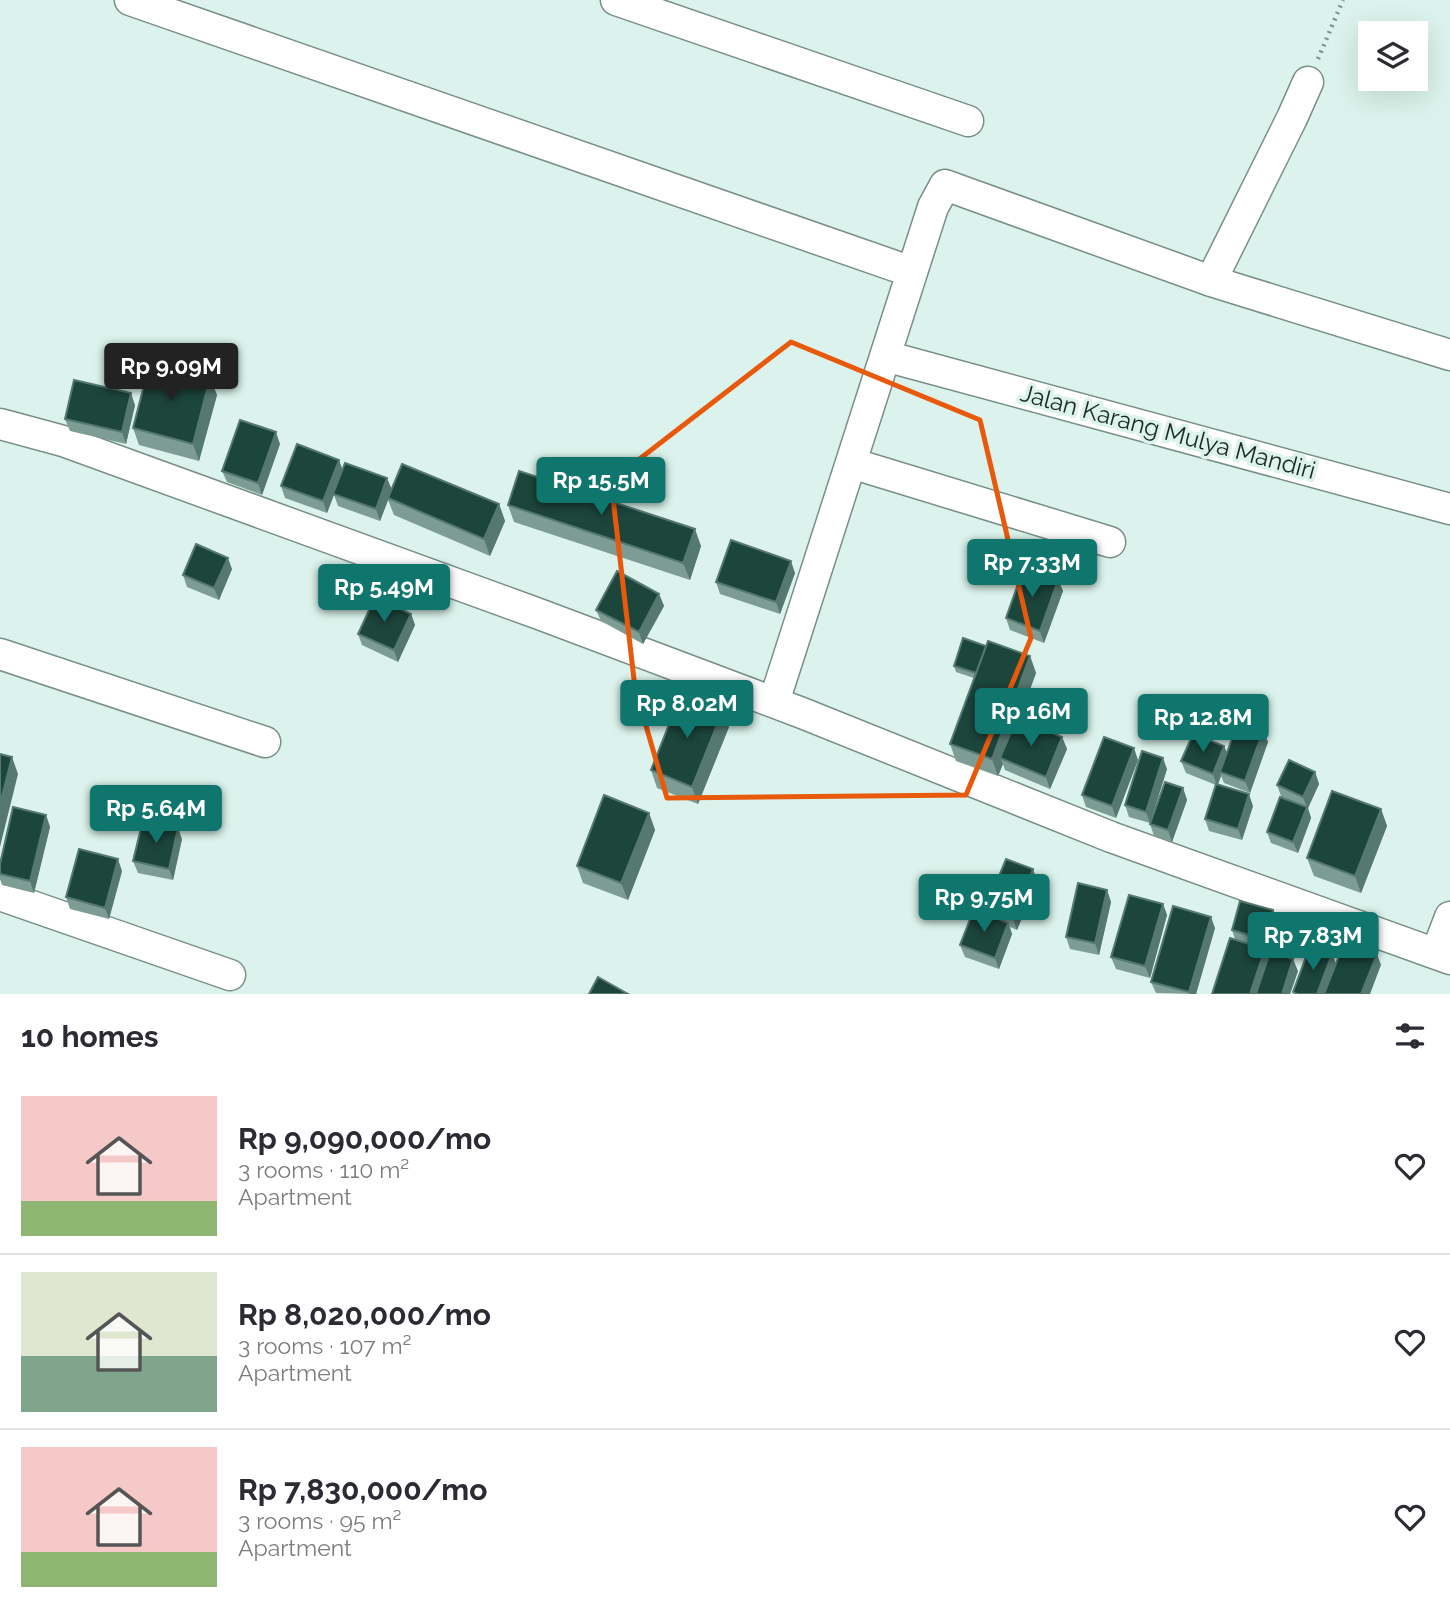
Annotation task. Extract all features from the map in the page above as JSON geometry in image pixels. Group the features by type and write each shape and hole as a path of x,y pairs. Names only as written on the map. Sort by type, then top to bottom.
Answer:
{"street":[{"path":"130,0 912,272"},
{"path":"616,0 968,121"},
{"path":"1211,281 1308,82"},
{"path":"774,702 933,207 944,185 1211,281 1450,355"},
{"name":"Jalan Karang Mulya Mandiri","path":"885,356 1450,509"},
{"path":"0,424 103,456 539,614 774,702 1111,837 1443,957 1450,917"},
{"path":"850,463 1110,542"},
{"path":"0,653 265,742"},
{"path":"0,895 230,975"}],"path":[{"path":"1308,82 1343,0"}],"highlighted area":[{"path":"791,342 980,420 1031,638 966,795 667,798 635,688 611,481"}],"building":[{"path":"150,362 210,378 193,444 133,428"},
{"path":"74,380 131,393 122,432 65,419"},
{"path":"240,420 276,432 258,483 222,471"},
{"path":"297,444 339,460 323,501 281,486"},
{"path":"345,463 387,478 376,509 333,494"},
{"path":"402,464 499,504 484,539 388,498"},
{"path":"519,471 695,529 683,563 508,505"},
{"path":"731,540 791,561 776,602 716,582"},
{"path":"196,544 228,558 214,588 183,575"},
{"path":"1024,567 1058,580 1040,631 1006,618"},
{"path":"617,571 659,594 639,632 596,610"},
{"path":"375,597 411,614 394,650 358,634"},
{"path":"963,638 986,646 976,673 954,666"},
{"path":"988,641 1030,656 992,759 950,744"},
{"path":"681,694 723,710 692,787 651,770"},
{"path":"1017,718 1062,737 1046,777 1000,758"},
{"path":"1238,722 1263,731 1245,781 1220,772"},
{"path":"1193,734 1224,746 1213,774 1181,761"},
{"path":"1104,737 1134,748 1112,806 1082,795"},
{"path":"1142,751 1163,758 1146,812 1125,805"},
{"path":"0,754 12,757 0,804"},
{"path":"1289,760 1315,772 1303,797 1277,785"},
{"path":"1165,782 1183,788 1168,830 1150,824"},
{"path":"1216,784 1249,794 1238,829 1205,819"},
{"path":"1332,791 1381,809 1355,876 1307,858"},
{"path":"604,795 649,813 621,883 577,866"},
{"path":"1280,797 1307,807 1293,842 1267,832"},
{"path":"13,807 46,815 30,881 0,874"},
{"path":"143,820 178,828 169,869 133,861"},
{"path":"79,849 118,859 105,908 66,897"},
{"path":"1006,859 1033,869 1013,919 986,908"},
{"path":"1078,883 1107,890 1095,943 1066,937"},
{"path":"1129,895 1163,904 1145,966 1111,957"},
{"path":"1240,901 1273,910 1265,940 1232,930"},
{"path":"1173,906 1211,917 1189,992 1151,982"},
{"path":"974,909 1008,923 995,958 960,945"},
{"path":"1230,938 1265,949 1250,994 1212,994"},
{"path":"1345,941 1377,954 1361,994 1324,994"},
{"path":"1310,946 1332,954 1317,994 1297,994 1293,992"},
{"path":"1270,952 1293,959 1282,994 1256,994"},
{"path":"598,977 628,994 589,994"}]}
